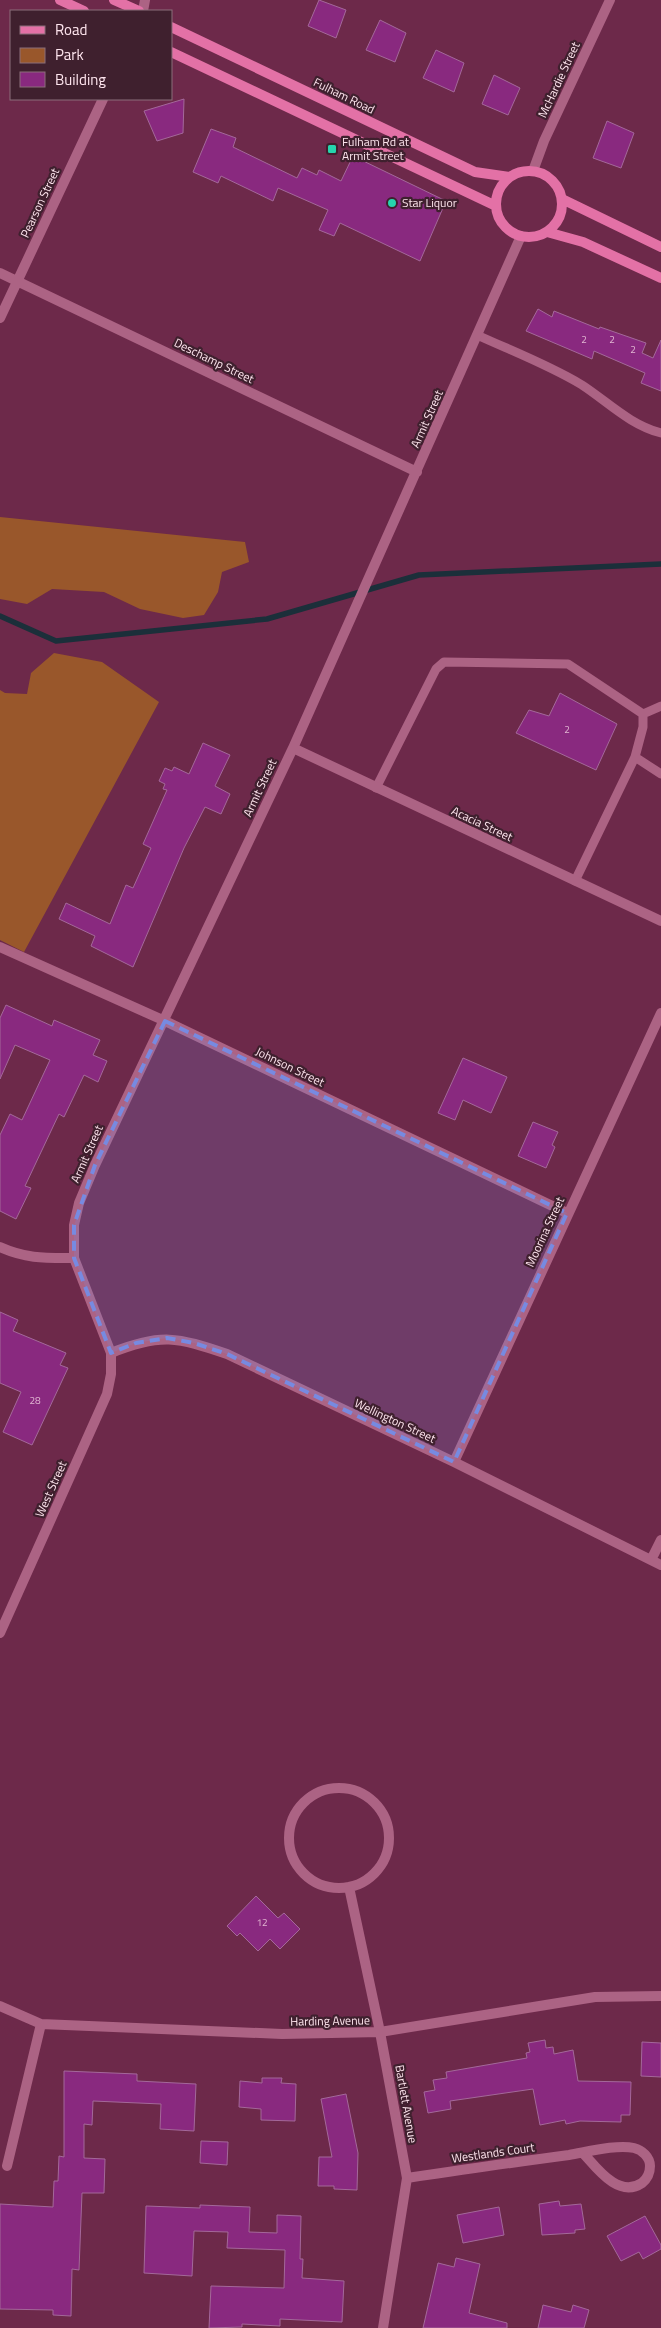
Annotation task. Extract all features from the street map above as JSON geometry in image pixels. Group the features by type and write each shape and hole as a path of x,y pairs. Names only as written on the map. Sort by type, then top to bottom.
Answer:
{"street":[{"path":"60,0 82,10"},
{"path":"114,0 137,10"},
{"name":"McHardie Street","path":"533,171 544,141 610,0"},
{"name":"Fulham Road","path":"172,27 475,172 510,177"},
{"path":"172,52 496,206"},
{"name":"Pearson Street","path":"0,318 103,100"},
{"path":"533,171 549,177 557,186 562,199 562,211 557,222 547,232 536,236 521,236 510,231 502,223 496,206 497,195 502,185 510,177 522,172 533,171"},
{"path":"562,199 661,247"},
{"path":"547,232 583,242 661,278"},
{"name":"Armit Street","path":"110,1353 74,1258 74,1225 79,1203 95,1165 293,748 521,236"},
{"name":"Deschamp Street","path":"0,273 417,472"},
{"name":"Acacia Street","path":"293,748 661,921"},
{"name":"Johnson Street","path":"0,947 164,1021 567,1213"},
{"name":"Moorina Street","path":"454,1462 567,1213 661,1013"},
{"path":"0,1247 20,1256 33,1258 74,1258"},
{"name":"Wellington Street","path":"110,1353 136,1342 167,1338 194,1343 227,1354 454,1462 661,1564"},
{"name":"West Street","path":"0,1633 3,1619 107,1394 111,1374 110,1353"},
{"path":"651,1560 661,1540"},
{"path":"329,1789 355,1790 366,1796 376,1805 388,1828 387,1854 381,1865 373,1875 350,1887 336,1888 312,1880 298,1866 290,1848 291,1822 297,1810 316,1793 329,1789"},
{"name":"Bartlett Avenue","path":"350,1887 380,2032 407,2178 383,2328"},
{"name":"Harding Avenue","path":"0,2006 41,2024 282,2034 380,2032 595,1997 661,1996"},
{"path":"7,2166 41,2024"},
{"name":"Westlands Court","path":"407,2178 583,2152 626,2147 635,2148 644,2153 649,2160 648,2175 643,2182 635,2186 616,2184 605,2177 583,2152"}],"lane":[{"path":"477,335 581,384 627,418 649,430 661,433"},
{"path":"376,788 436,669 444,662 568,664 643,714"},
{"path":"643,714 661,706"},
{"path":"575,881 635,757 643,727 643,714"},
{"path":"635,757 661,774"}],"highlighted area":[{"path":"165,1021 567,1213 454,1462 227,1354 194,1343 167,1338 136,1343 111,1353 74,1258 74,1225 95,1165"}],"green space":[{"path":"0,517 245,542 249,562 222,572 218,592 204,615 183,618 140,609 104,592 52,589 27,604 0,599"},
{"path":"54,653 102,662 159,702 24,952 0,940 0,690 5,693 27,694 31,673"}],"building":[{"path":"319,0 346,10 336,38 308,26"},
{"path":"380,20 406,33 395,62 366,50"},
{"path":"436,50 464,63 454,92 423,78"},
{"path":"494,75 520,88 508,115 482,104"},
{"path":"184,99 183,133 157,141 144,111"},
{"path":"607,121 634,133 621,168 593,158"},
{"path":"211,129 236,138 233,147 297,178 302,168 317,175 319,170 341,181 353,156 446,201 420,261 340,223 334,236 319,230 328,210 278,188 273,201 221,176 218,183 193,172"},
{"path":"538,309 552,317 554,311 599,329 600,327 646,343 642,353 653,358 661,340 661,391 641,383 645,373 594,351 592,359 526,331"},
{"path":"560,693 617,724 596,770 516,733 529,710 549,716"},
{"path":"203,743 230,755 215,786 230,794 221,814 205,807 184,848 133,967 91,946 95,936 59,919 66,903 110,924 126,885 133,888 151,848 143,844 167,790 163,789 165,784 159,781 165,768 172,771 174,767 189,774"},
{"path":"6,1005 52,1026 54,1020 100,1040 93,1055 107,1061 98,1082 84,1075 64,1117 59,1114 25,1186 31,1188 16,1219 0,1211 0,1135 10,1114 22,1120 50,1060 15,1045 0,1079 0,1018"},
{"path":"463,1058 507,1077 491,1113 463,1100 455,1120 438,1113"},
{"path":"533,1122 558,1132 552,1145 555,1147 546,1168 518,1156"},
{"path":"0,1312 18,1320 13,1331 66,1353 60,1365 68,1368 32,1445 3,1432 21,1392 0,1383"},
{"path":"256,1896 278,1918 284,1913 300,1929 280,1949 270,1939 258,1951 240,1933 237,1936 227,1926"},
{"path":"545,2040 546,2048 553,2047 554,2054 573,2050 578,2081 631,2082 630,2115 621,2115 621,2122 580,2121 566,2124 565,2120 540,2125 533,2089 450,2101 451,2109 428,2113 424,2092 435,2090 433,2080 447,2078 446,2072 527,2058 526,2053 530,2052 528,2043"},
{"path":"642,2042 661,2043 661,2077 641,2076"},
{"path":"64,2071 137,2074 137,2081 196,2084 194,2131 160,2129 161,2104 93,2101 92,2125 84,2124 84,2158 105,2159 104,2193 82,2193 79,2270 72,2269 71,2316 53,2315 53,2310 0,2309 0,2204 53,2207 54,2181 58,2181 59,2156 64,2157"},
{"path":"262,2078 282,2078 281,2083 296,2084 295,2121 261,2120 261,2109 239,2107 240,2081 262,2083"},
{"path":"346,2094 358,2153 357,2190 334,2189 334,2186 318,2186 319,2157 332,2157 321,2099"},
{"path":"201,2141 228,2142 227,2165 200,2163"},
{"path":"559,2201 560,2206 581,2204 585,2229 575,2230 575,2233 542,2235 539,2204"},
{"path":"200,2205 250,2207 249,2232 277,2233 277,2215 301,2216 300,2259 303,2259 302,2278 344,2281 342,2322 280,2319 280,2326 242,2324 242,2327 209,2328 211,2286 284,2288 285,2250 227,2248 228,2232 194,2231 192,2276 144,2273 146,2206 200,2208"},
{"path":"499,2207 504,2235 463,2243 457,2215"},
{"path":"645,2216 661,2245 661,2249 643,2259 639,2252 621,2261 607,2236"},
{"path":"456,2258 480,2264 469,2313 507,2323 507,2328 423,2328 438,2263 454,2267"},
{"path":"543,2305 571,2312 573,2305 589,2310 584,2328 538,2328"}],"waterway":[{"path":"0,616 56,641 267,619 419,575 661,564"}],"place":[{"name":"Fulham Rd at Armit Street","path":"332,149"},
{"name":"Star Liquor","path":"392,203"}]}
